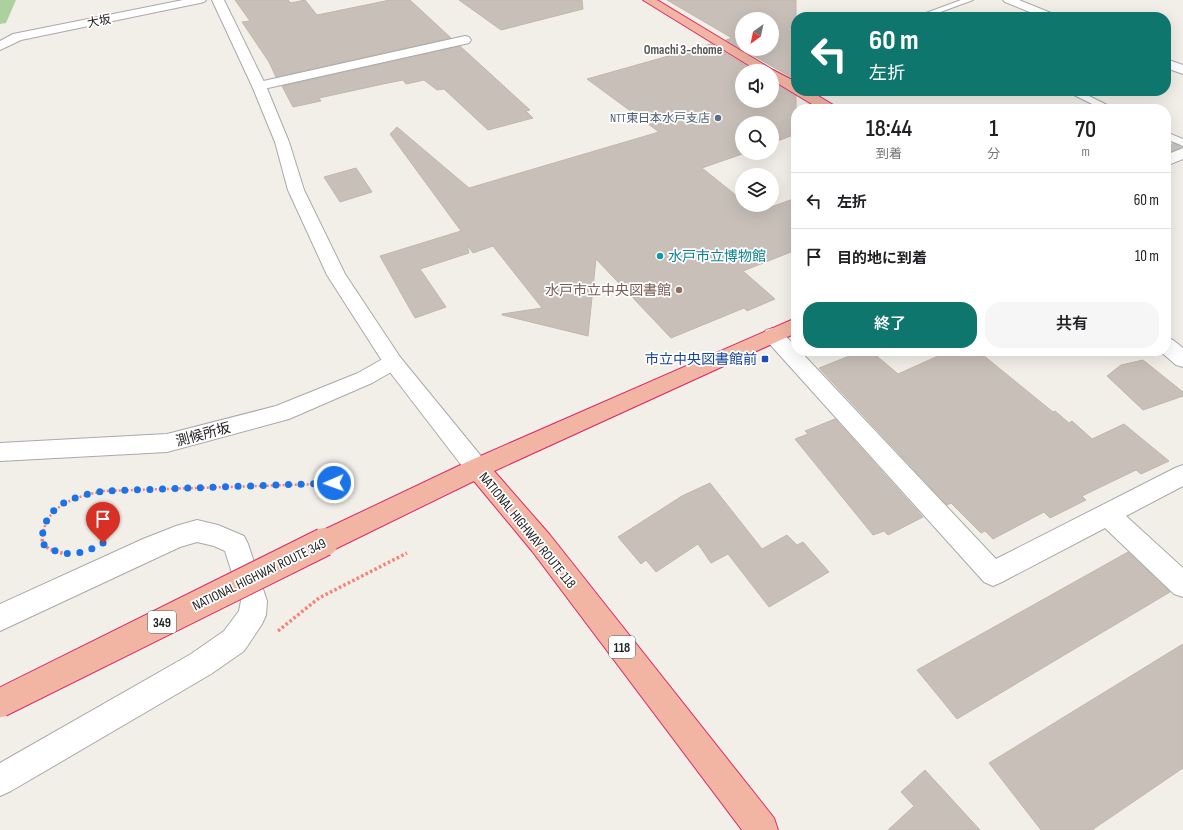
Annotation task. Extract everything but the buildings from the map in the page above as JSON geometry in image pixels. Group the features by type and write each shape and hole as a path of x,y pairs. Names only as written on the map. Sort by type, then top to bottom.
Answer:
{"highway":[{"path":"649,0 755,64"},
{"path":"779,78 791,85"},
{"path":"808,96 822,104"},
{"name":"NATIONAL HIGHWAY ROUTE 118","path":"762,830 541,543 477,468 791,327"},
{"name":"NATIONAL HIGHWAY ROUTE 349","path":"0,703 324,542 477,468"},
{"name":"NATIONAL HIGHWAY ROUTE 349","path":"0,696 195,596"}],"street":[{"name":"大坂","path":"0,46 24,36 200,0"},
{"path":"218,0 259,86 282,142 296,190 336,275 393,362 477,468"},
{"path":"1009,0 1039,12"},
{"path":"259,86 465,40"},
{"path":"1171,66 1183,70"},
{"path":"1171,159 1183,153"},
{"path":"773,335 791,354"},
{"path":"1171,349 1183,360"},
{"path":"792,356 994,574 1183,475"},
{"name":"測候所坂","path":"0,452 167,443 280,414 365,378 393,362"},
{"path":"1108,515 1183,585"},
{"path":"0,618 152,547 197,531 218,536 235,544 254,601 252,615 234,641 223,650 0,780"}],"lane":[{"path":"934,12 969,0"},
{"path":"1082,96 1099,104"},
{"path":"1171,138 1183,144"}],"path":[{"path":"70,554 62,554 49,549 42,543 44,528 51,514 68,500 81,495 104,491 350,483"},
{"path":"274,635 319,598 407,553"}],"green space":[{"path":"0,0 16,0 6,23 0,24"}],"tunnel":[{"path":"1171,153 1183,148"}],"place":[{"name":"NTT東日本水戸支店","path":"718,118"},
{"name":"水戸市立博物館","path":"660,256"},
{"name":"水戸市立中央図書館","path":"679,290"},
{"name":"市立中央図書館前","path":"765,359"}],"district":[{"name":"Omachi 3-chome","path":"683,49"}],"route":[{"path":"103,543 92,550 62,554 49,549 42,543 44,528 51,514 68,500 81,495 104,491 334,483"}]}
